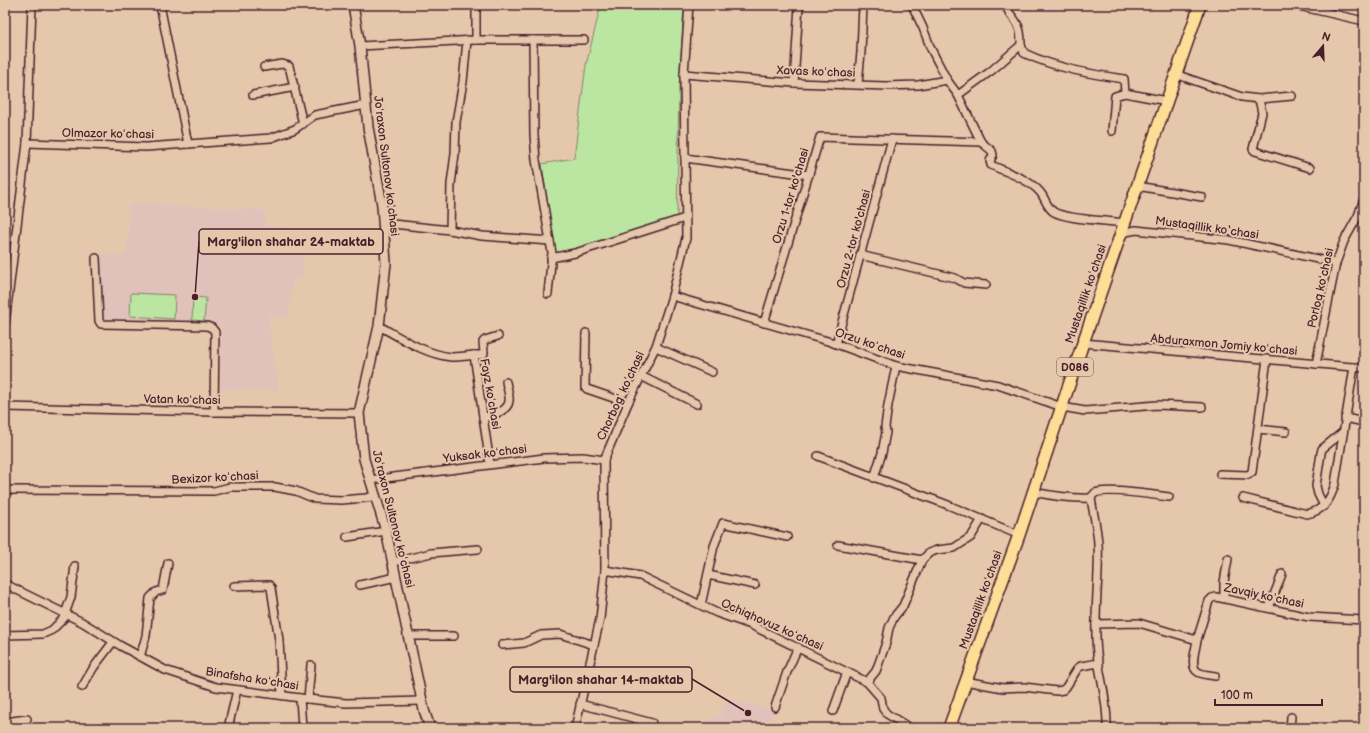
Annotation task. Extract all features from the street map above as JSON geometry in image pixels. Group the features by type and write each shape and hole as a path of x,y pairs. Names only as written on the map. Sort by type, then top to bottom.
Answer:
{"main road":[{"name":"Mustaqillik koʻchasi","path":"948,728 1019,535 1200,5"}],"street":[{"path":"5,324 27,143 32,5"},
{"path":"160,5 188,144"},
{"name":"Joʻraxon Sultonov koʻchasi","path":"353,5 360,46 366,105 382,205 386,263 379,326 359,413 364,459 394,562 422,701 430,728"},
{"path":"476,5 476,40"},
{"name":"Chorbogʻ koʻchasi","path":"575,728 600,619 605,570 604,460 628,403 656,347 672,296 686,238 684,74 688,5"},
{"path":"794,83 800,5"},
{"path":"858,84 863,5"},
{"name":"Mustaqillik ko‘chasi","path":"912,5 931,50 947,80 958,95 981,142 992,151 993,155 990,161 991,165 1025,180 1040,192 1047,206 1055,212 1070,217 1123,228 1229,240 1336,263"},
{"path":"1006,5 1008,13 1014,18 1019,28 1021,45 1024,53 1035,58 1078,71 1124,79 1125,92"},
{"path":"1294,5 1364,21"},
{"path":"360,46 467,40 584,40"},
{"path":"450,230 451,184 455,154 456,122 463,82 467,40"},
{"path":"533,40 534,135 536,160 550,241 551,258 548,294"},
{"path":"958,95 1021,45"},
{"path":"264,67 288,64 295,87 303,124"},
{"name":"Xavas koʻchasi","path":"684,74 794,83 918,85 947,80"},
{"path":"1176,74 1242,97 1259,99 1292,96"},
{"path":"253,95 295,87"},
{"path":"1112,131 1115,96 1125,92 1167,101"},
{"path":"1259,99 1262,113 1253,149 1255,151 1310,168"},
{"name":"Olmazor koʻchasi","path":"27,143 146,147 271,138 295,129 316,115 366,105"},
{"name":"Orzu 1-tor ko'chasi","path":"764,323 820,137 981,142"},
{"name":"Orzu 2-tor ko'chasi","path":"836,344 892,139"},
{"path":"685,158 809,175"},
{"path":"1137,186 1202,197"},
{"name":"Porloq koʻchasi","path":"1316,364 1336,263 1344,241 1358,216 1364,199"},
{"path":"551,258 575,253 686,218"},
{"path":"383,223 450,230 482,236 550,241"},
{"path":"860,255 955,278 964,283 986,285"},
{"path":"96,258 99,322 101,324 207,326 212,328 215,332 214,412"},
{"name":"Orzu koʻchasi","path":"672,296 836,344 896,366 998,385 1062,407 1086,411 1157,406 1202,407"},
{"name":"Fayz koʻchasi","path":"379,326 430,352 452,357 474,355 478,391 490,464"},
{"path":"586,333 585,387 628,403"},
{"path":"474,355 484,353 485,340 498,336"},
{"name":"Abduraxmon Jomiy koʻchasi","path":"1083,344 1364,368"},
{"path":"656,347 712,372"},
{"path":"1220,474 1251,474 1252,472 1268,359"},
{"path":"874,478 882,453 886,432 885,427 887,412 896,366"},
{"path":"1243,498 1307,514 1317,511 1324,506 1333,492 1335,484 1354,367"},
{"path":"641,376 697,404"},
{"path":"483,418 500,412 506,407 509,402 506,382"},
{"name":"Vatan koʻchasi","path":"5,407 214,412 359,413"},
{"path":"1345,418 1364,422"},
{"path":"1258,429 1286,432"},
{"path":"1324,506 1316,486 1322,449 1343,432"},
{"path":"818,456 982,519 1019,535"},
{"name":"Yuksak koʻchasi","path":"370,480 544,458 584,457 604,460"},
{"name":"Bexizor koʻchasi","path":"5,490 214,492 230,488 269,486 296,490 315,499 342,500 376,496"},
{"path":"1033,492 1057,497 1091,498"},
{"path":"1107,728 1104,689 1097,652 1096,624 1098,542 1091,498 1095,493 1102,492 1139,493 1169,496"},
{"path":"868,682 876,670 894,616 903,606 922,560 929,553 937,550 954,548 971,537 982,519"},
{"path":"701,605 714,546 724,523 787,537"},
{"path":"347,537 386,531"},
{"path":"838,545 922,560"},
{"path":"394,562 431,553 478,549"},
{"path":"1224,598 1224,582 1228,559"},
{"path":"140,657 146,636 150,598 156,592 163,590 168,562"},
{"path":"5,635 43,634 52,630 66,614 75,566"},
{"name":"Ochiqhovuz koʻchasi","path":"605,570 640,576 717,613 752,625 868,682 881,698 883,709 888,714 910,728"},
{"path":"1269,608 1282,574"},
{"path":"708,575 755,585"},
{"path":"360,585 396,577"},
{"name":"Binafsha koʻchasi","path":"5,584 82,622 113,642 164,670 189,679 237,690 346,703 422,701"},
{"path":"234,586 269,585 271,588 279,640 282,695"},
{"name":"Zavqiy koʻchasi","path":"1197,640 1209,601 1216,597 1309,617 1364,620"},
{"path":"1096,624 1139,623 1197,640 1194,667 1199,672 1215,676"},
{"path":"502,645 524,643 541,635 560,634 594,645"},
{"path":"409,636 454,636"},
{"path":"82,687 94,667 113,642"},
{"path":"775,707 787,672 798,647"},
{"path":"965,680 1003,688 1024,687 1057,691 1063,690 1066,687 1078,668 1081,666 1099,663"},
{"path":"308,699 311,665"},
{"path":"833,711 847,672"},
{"path":"228,728 237,690"},
{"path":"300,698 302,728"},
{"path":"580,704 652,723"},
{"path":"1290,728 1291,717"},
{"path":"5,722 27,719"}],"shaded area":[{"path":"130,203 265,210 265,226 296,228 294,250 304,251 302,279 293,278 288,318 268,316 279,390 221,390 221,324 100,321 101,254 126,255"},
{"path":"728,698 775,711 768,728 706,728 713,715 719,718"}],"green space":[{"path":"601,5 684,5 679,88 677,218 627,236 555,255 542,164 574,158 586,65"},
{"path":"131,293 175,295 174,319 130,316"},
{"path":"193,297 206,298 204,321 192,320"}],"place":[{"name":"Marg'ilon shahar 24-maktab","path":"195,297"},
{"name":"Marg'ilon shahar 14-maktab","path":"748,713"}]}
